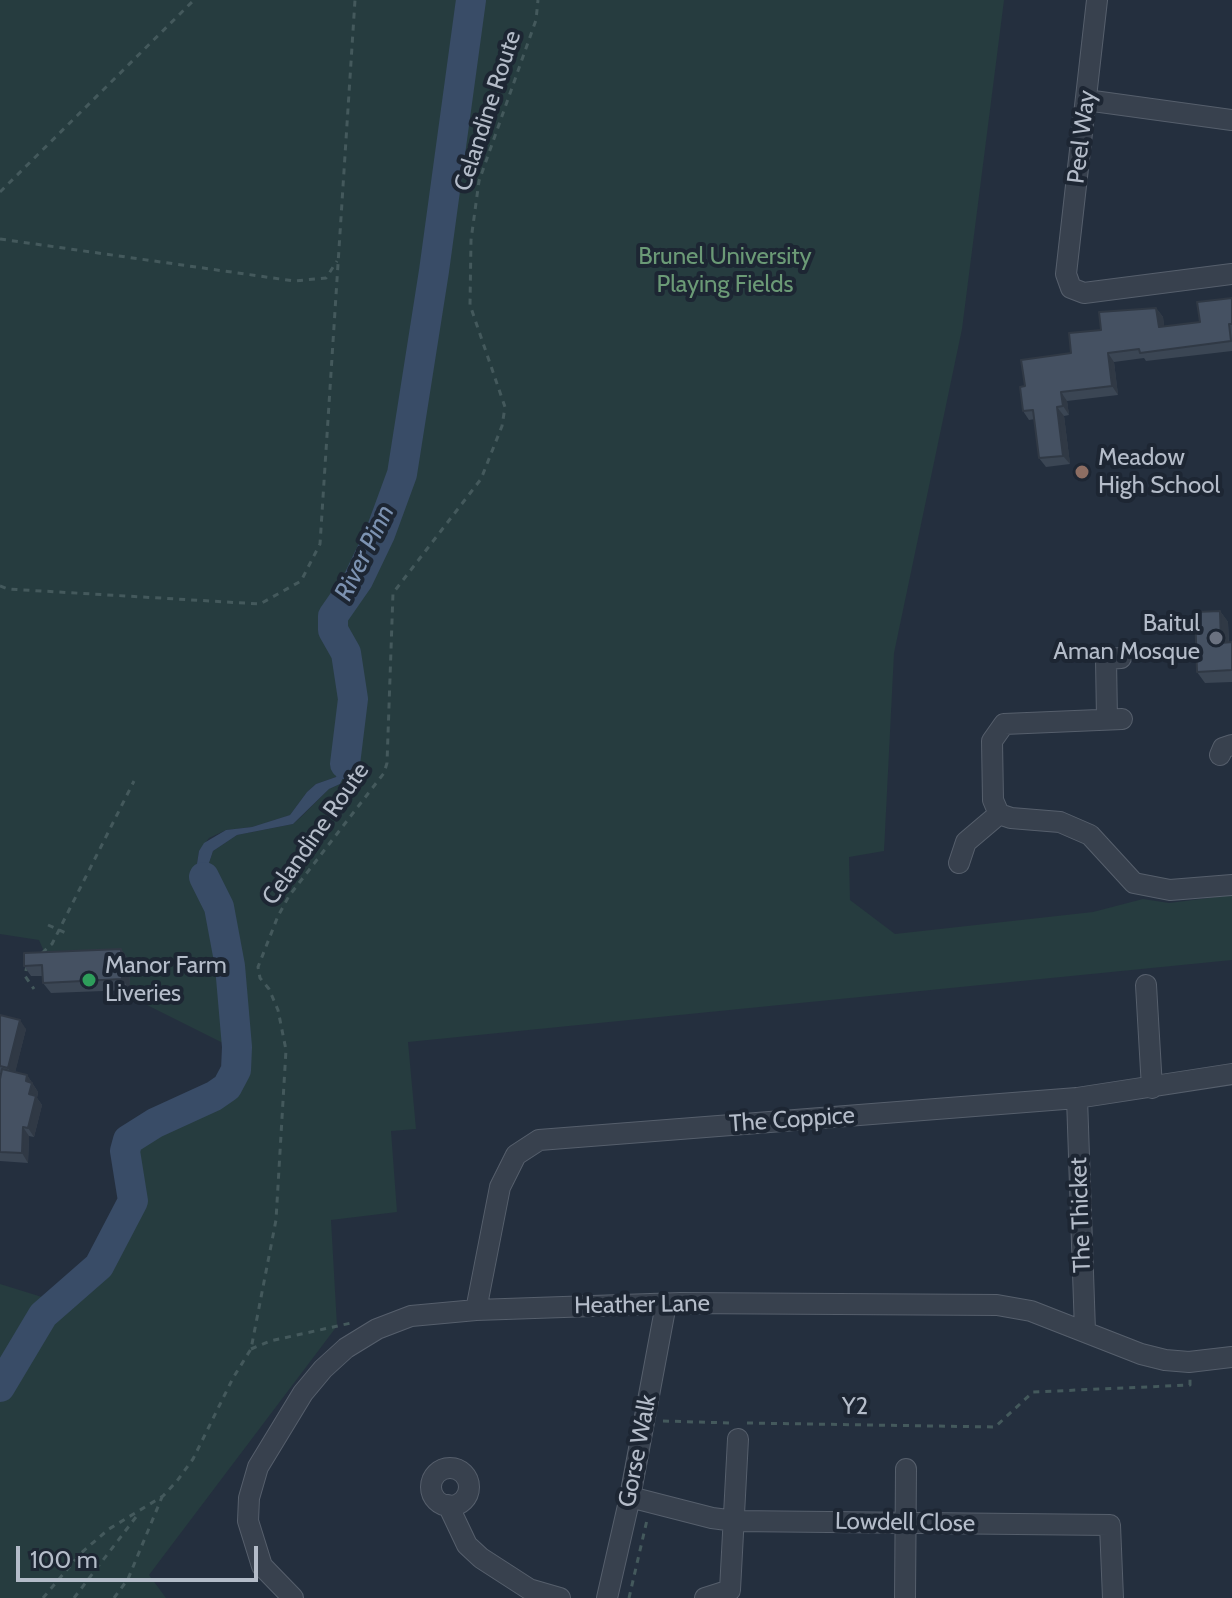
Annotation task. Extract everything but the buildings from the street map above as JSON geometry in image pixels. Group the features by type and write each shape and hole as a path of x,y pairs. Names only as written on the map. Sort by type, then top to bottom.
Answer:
{"street":[{"name":"Peel Way","path":"1097,0 1066,274 1071,288 1084,293 1232,274"},
{"path":"1086,100 1232,120"},
{"path":"1121,658 1106,659 1114,719 1004,724 992,741 993,800 999,814 1011,818 1060,822 1090,835 1134,883 1170,890 1232,885"},
{"path":"959,863 966,842 999,814"},
{"path":"1146,985 1152,1088"},
{"name":"The Coppice","path":"476,1310 500,1187 516,1155 539,1140 1077,1098 1232,1074"},
{"name":"The Thicket","path":"1077,1098 1085,1331"},
{"name":"Heather Lane","path":"293,1598 262,1566 248,1521 249,1498 258,1467 303,1393 323,1369 346,1348 385,1325 411,1316 476,1310 666,1304 997,1305 1031,1311 1141,1354 1172,1362 1232,1357"},
{"name":"Gorse Walk","path":"607,1598 640,1500 666,1304"},
{"path":"705,1598 730,1590 738,1439"},
{"path":"905,1598 906,1469"},
{"name":"Lowdell Close","path":"640,1500 735,1521 1110,1525 1113,1598"},
{"path":"448,1505 467,1545 481,1558 529,1589 560,1598"}],"path":[{"path":"0,192 194,0"},
{"path":"0,586 8,589 260,604 301,581 320,544 355,0"},
{"name":"Celandine Route","path":"43,1598 81,1553 109,1529 163,1496 193,1459 251,1349 276,1220 286,1050 278,1010 269,989 260,978 258,967 289,896 384,773 387,763 393,593 481,479 502,426 505,407 502,393 470,305 471,240 479,181 536,20 538,0"},
{"path":"0,239 294,281 326,278 337,261"},
{"path":"41,955 52,944 134,781"},
{"path":"48,925 66,933"},
{"path":"33,960 25,972 34,989"},
{"path":"251,1349 270,1341 337,1326"},
{"name":"Y2","path":"662,1421 995,1427 1033,1392 1190,1385 1189,1362"},
{"path":"114,1598 128,1579 163,1496"},
{"path":"629,1598 640,1500"},
{"path":"74,1598 142,1510"}],"green space":[{"name":"Brunel University Playing Fields","path":"0,0 1004,0 962,329 894,653 884,851 849,857 850,900 895,934 1093,912 1143,899 1169,903 1232,895 1232,960 408,1042 416,1129 391,1131 397,1212 331,1220 337,1326 149,1575 166,1598 0,1598 0,1284 55,1301 95,1261 128,1201 118,1155 124,1136 223,1083 231,1065 229,1046 127,995 130,989 49,963 39,940 0,934","holes":["343,746 354,756 340,784 329,789 293,824 237,835 213,851 206,872 219,916 196,870 199,851 209,838 226,830 252,827 290,815 316,784 336,777 343,759"]}],"water":[{"path":"350,723 354,756 340,784 329,789 293,824 237,835 213,851 206,872 224,900 220,917 196,870 199,851 204,843 226,830 252,827 290,815 316,784 336,777"}],"waterway":[{"name":"River Pinn","path":"345,764 353,699 346,653 333,630 333,616 358,580 380,534 402,474 434,271 471,0"},
{"name":"River Pinn","path":"0,1387 43,1315 99,1266 133,1201 125,1151 128,1140 155,1123 214,1096 227,1087 236,1070 230,966 219,907 204,877"}],"place":[{"name":"Meadow High School","path":"1082,472"},
{"name":"Baitul Aman Mosque","path":"1216,638"},
{"name":"Manor Farm Liveries","path":"89,980"}]}
